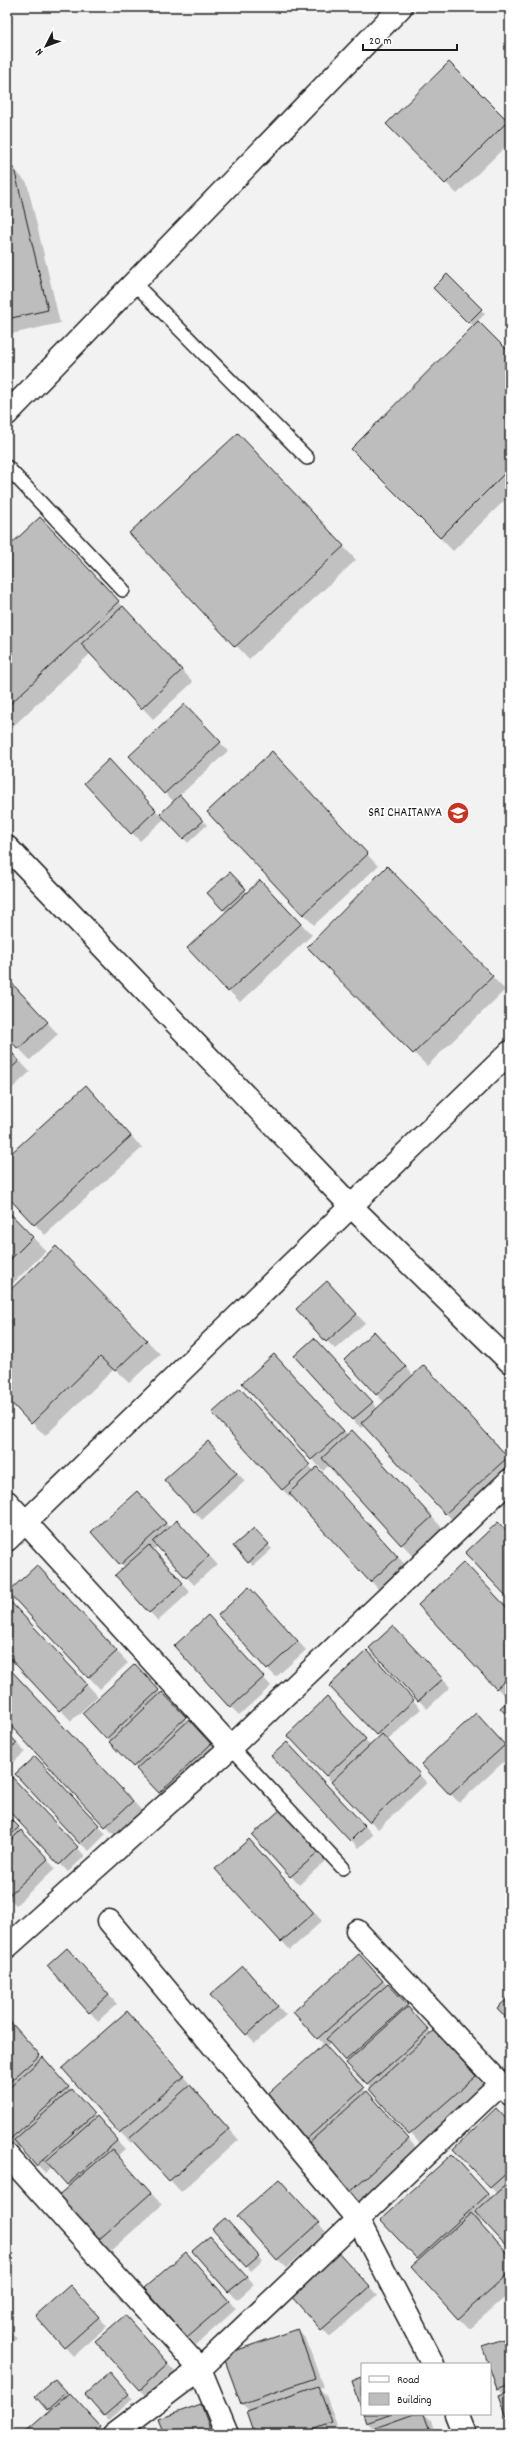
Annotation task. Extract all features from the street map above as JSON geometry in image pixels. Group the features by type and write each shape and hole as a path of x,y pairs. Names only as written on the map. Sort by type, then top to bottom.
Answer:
{"street":[{"path":"7,414 401,7"},
{"path":"7,847 352,1206 510,1362"},
{"path":"7,1540 510,1052"},
{"path":"7,1947 231,1747 510,1480"},
{"path":"7,1502 26,1521 231,1747"},
{"path":"109,1921 358,2220 433,2363"},
{"path":"114,2434 200,2369 358,2220 505,2089 357,1931"},
{"path":"7,2155 200,2369 227,2434"},
{"path":"456,2415 464,2434"}],"lane":[{"path":"134,283 307,458"},
{"path":"7,467 123,590"},
{"path":"231,1747 343,1868"}],"building":[{"path":"449,62 508,121 445,184 386,124"},
{"path":"14,168 48,310 7,319 7,170"},
{"path":"447,274 482,309 468,323 433,288"},
{"path":"478,321 510,353 510,468 440,538 351,449"},
{"path":"238,433 344,546 235,647 129,533"},
{"path":"40,517 119,601 7,707 7,548"},
{"path":"123,606 182,670 141,709 81,644"},
{"path":"185,704 221,742 164,794 129,756"},
{"path":"272,751 368,854 303,915 207,812"},
{"path":"109,759 156,810 131,834 84,783"},
{"path":"180,795 203,821 183,839 160,814"},
{"path":"387,866 493,976 413,1054 307,947"},
{"path":"230,872 246,889 223,910 207,893"},
{"path":"260,880 301,924 228,992 187,948"},
{"path":"7,978 48,1022 18,1049 7,1037"},
{"path":"7,1047 19,1061 7,1072"},
{"path":"86,1085 131,1136 34,1225 7,1196 7,1157"},
{"path":"7,1210 33,1237 7,1263"},
{"path":"56,1246 147,1340 115,1371 100,1357 31,1424 7,1398 7,1293"},
{"path":"327,1281 357,1314 326,1342 296,1309"},
{"path":"374,1331 406,1367 376,1395 344,1360"},
{"path":"314,1338 373,1402 352,1420 294,1356"},
{"path":"274,1354 344,1431 311,1460 242,1383"},
{"path":"424,1365 508,1457 445,1514 361,1423"},
{"path":"240,1388 310,1465 282,1490 212,1413"},
{"path":"352,1430 432,1517 401,1545 322,1458"},
{"path":"208,1441 237,1473 194,1512 164,1480"},
{"path":"317,1467 398,1557 370,1582 289,1493"},
{"path":"137,1491 166,1523 120,1565 91,1532"},
{"path":"177,1520 209,1556 186,1578 153,1542"},
{"path":"498,1522 510,1535 510,1600 465,1553"},
{"path":"254,1528 269,1544 248,1563 233,1546"},
{"path":"149,1545 183,1583 149,1613 115,1575"},
{"path":"464,1562 510,1611 510,1676 496,1689 418,1605"},
{"path":"37,1565 117,1651 88,1678 8,1592"},
{"path":"249,1587 298,1641 267,1670 218,1615"},
{"path":"7,1598 87,1684 59,1711 7,1655"},
{"path":"208,1615 264,1677 230,1708 174,1646"},
{"path":"393,1626 443,1679 418,1701 369,1648"},
{"path":"367,1650 414,1700 376,1735 329,1686"},
{"path":"135,1664 159,1690 106,1739 82,1713"},
{"path":"7,1666 133,1801 105,1827 7,1722"},
{"path":"162,1692 186,1717 133,1767 109,1742"},
{"path":"327,1697 366,1739 326,1776 287,1735"},
{"path":"510,1699 510,1719 500,1708"},
{"path":"476,1713 505,1745 450,1795 421,1764"},
{"path":"189,1720 211,1744 159,1793 136,1769"},
{"path":"7,1732 17,1743 7,1752"},
{"path":"382,1734 420,1774 369,1822 331,1782"},
{"path":"287,1742 365,1826 350,1841 271,1756"},
{"path":"35,1756 99,1825 80,1844 15,1774"},
{"path":"12,1777 78,1847 59,1865 7,1809 7,1781"},
{"path":"281,1809 319,1852 290,1877 252,1835"},
{"path":"7,1815 19,1827 7,1838"},
{"path":"21,1830 48,1859 7,1897 7,1844"},
{"path":"249,1839 314,1913 281,1942 215,1869"},
{"path":"67,1948 109,1995 89,2013 47,1966"},
{"path":"359,1954 383,1981 317,2039 293,2012"},
{"path":"243,1966 278,2006 246,2035 210,1995"},
{"path":"388,1984 408,2005 345,2061 326,2039"},
{"path":"510,1996 510,2022 497,2008"},
{"path":"408,2007 429,2030 367,2085 346,2063"},
{"path":"127,2011 184,2076 119,2133 62,2068"},
{"path":"7,2018 40,2055 7,2084"},
{"path":"435,2030 476,2076 409,2135 369,2089"},
{"path":"324,2044 364,2088 302,2143 263,2098"},
{"path":"43,2057 69,2087 8,2141 7,2090"},
{"path":"190,2085 229,2129 169,2181 130,2138"},
{"path":"72,2089 94,2114 36,2166 14,2140"},
{"path":"367,2091 409,2139 347,2194 305,2146"},
{"path":"496,2108 510,2123 510,2170 490,2188 453,2149"},
{"path":"97,2116 118,2140 67,2185 46,2161"},
{"path":"112,2149 151,2193 95,2243 55,2198"},
{"path":"452,2154 488,2194 417,2259 380,2220"},
{"path":"279,2179 319,2223 277,2261 237,2216"},
{"path":"510,2181 510,2250 475,2212"},
{"path":"471,2213 510,2257 510,2272 458,2319 411,2267"},
{"path":"225,2218 259,2256 246,2267 212,2229"},
{"path":"210,2236 247,2277 228,2292 192,2251"},
{"path":"186,2252 229,2301 187,2337 144,2288"},
{"path":"339,2253 370,2287 321,2330 291,2296"},
{"path":"70,2285 99,2317 64,2348 35,2316"},
{"path":"125,2315 168,2364 139,2390 95,2341"},
{"path":"298,2329 315,2378 241,2404 223,2355"},
{"path":"510,2337 510,2384 497,2389 491,2372 491,2363 488,2363 482,2346"},
{"path":"110,2372 129,2394 104,2416 85,2394"},
{"path":"361,2377 361,2407 352,2381"},
{"path":"55,2379 67,2392 47,2410 35,2396"},
{"path":"318,2386 332,2423 301,2434 255,2434 247,2411"},
{"path":"510,2391 510,2425 499,2395"},
{"path":"70,2393 100,2426 91,2434 23,2434"},
{"path":"201,2404 212,2434 165,2434 159,2419"},
{"path":"363,2415 389,2415 366,2423"},
{"path":"411,2415 424,2415 431,2434 358,2434"}],"place":[{"name":"SRI CHAITANYA","path":"458,813"}]}
